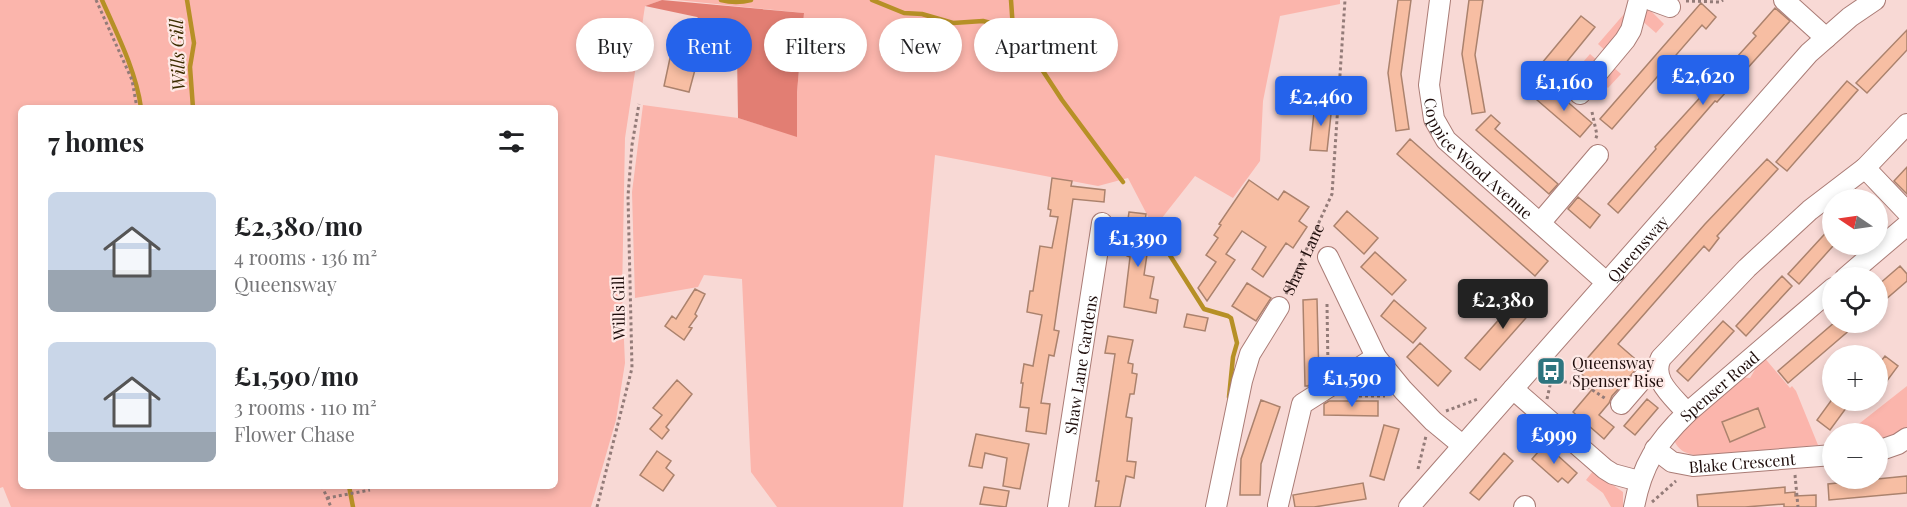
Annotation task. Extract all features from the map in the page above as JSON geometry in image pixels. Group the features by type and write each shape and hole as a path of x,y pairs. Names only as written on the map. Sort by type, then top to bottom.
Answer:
{"street":[{"name":"Coppice Wood Avenue","path":"1440,0 1429,85 1434,119 1446,140 1606,282"},
{"path":"1580,94 1625,40 1631,30 1639,0"},
{"path":"1651,0 1678,4"},
{"path":"1784,0 1826,38"},
{"name":"Queensway","path":"1409,507 1781,83 1826,38 1875,0"},
{"path":"1687,412 1660,381 1658,365 1661,358 1747,268 1810,210 1866,168 1907,124"},
{"path":"1540,224 1598,155"},
{"path":"1866,168 1907,212"},
{"name":"Shaw Lane Gardens","path":"1058,507 1102,223"},
{"path":"1858,267 1907,225"},
{"path":"1328,257 1376,357 1434,421 1462,446"},
{"name":"Spenser Road","path":"1634,507 1639,482 1655,449 1669,430 1687,412 1822,297"},
{"name":"Shaw Lane","path":"1216,507 1242,381 1250,354 1279,307"},
{"path":"1278,505 1302,404 1376,357"},
{"path":"1617,404 1646,375 1658,372"},
{"path":"1513,388 1605,469 1613,474 1639,482"},
{"path":"1888,448 1907,438"},
{"name":"Blake Crescent","path":"1655,449 1672,462 1693,466 1822,456"}],"path":[{"path":"96,0 132,80 136,105"},
{"name":"Shaw Lane","path":"1279,307 1332,194 1345,0"},
{"path":"1678,4 1723,0"},
{"name":"Wills Gill","path":"597,507 632,368 628,196 632,145 639,105"},
{"path":"1327,304 1329,387 1334,396 1410,396"},
{"path":"1554,367 1552,380 1585,385 1617,404"},
{"path":"1440,414 1478,399"},
{"path":"1418,469 1428,427"},
{"path":"1795,475 1798,507"},
{"path":"1647,507 1676,481"},
{"path":"323,489 331,507"},
{"path":"327,498 370,490"}],"shaded area":[{"path":"0,0 662,0 645,6 643,18 576,18 576,72 635,72 625,138 622,295 625,363 616,420 591,507 11,507 3,487 0,488"},
{"path":"662,0 804,13 804,18 764,18 764,72 799,72 797,137 738,118 737,72 752,72 752,18 698,18 645,6"},
{"path":"677,0 1340,0 1340,4 1280,16 1263,101 1260,161 1233,198 1195,176 1154,228 1128,178 1098,186 935,155 903,507 777,507 751,472 742,279 704,275 698,287 635,298 632,192 643,105 738,118 797,136 799,72 867,72 867,18 804,18 804,13"},
{"path":"1643,3 1664,24 1656,33 1640,19"},
{"path":"1631,6 1627,23 1608,53 1598,44"},
{"path":"1590,54 1599,62 1587,76 1577,69"},
{"path":"1611,65 1621,74 1608,88 1599,79"},
{"path":"1763,356 1790,388 1792,386 1796,391 1818,445 1701,456 1687,453 1675,443 1673,438 1739,377 1750,378","holes":["1757,408 1765,427 1731,442 1723,422"]},
{"path":"1907,386 1907,428 1888,438 1888,423 1860,423 1875,411 1888,411 1888,401"},
{"path":"1593,471 1623,492 1623,507 1611,507 1603,493 1586,480"}],"building":[{"path":"1398,0 1411,0 1401,74 1409,129 1396,131 1388,73"},
{"path":"1469,0 1483,0 1475,55 1485,112 1472,114 1462,54"},
{"path":"1701,3 1716,17 1706,29 1702,25 1612,129 1600,119"},
{"path":"1775,8 1790,21 1717,102 1715,101 1618,213 1608,204 1656,149 1655,147 1756,36 1753,33"},
{"path":"1581,16 1595,27 1556,75 1542,63"},
{"path":"1907,30 1907,50 1867,93 1856,83"},
{"path":"667,72 694,72 689,92 664,86"},
{"path":"1847,81 1858,90 1787,171 1776,162"},
{"path":"1549,86 1592,123 1580,137 1537,100"},
{"path":"1315,103 1332,105 1327,151 1310,150"},
{"path":"1491,115 1500,123 1495,129 1558,184 1549,194 1476,130"},
{"path":"1410,139 1548,261 1535,276 1397,154"},
{"path":"1767,159 1778,169 1717,236 1719,238 1709,251 1704,246 1618,344 1641,364 1612,396 1599,415 1614,427 1604,439 1573,412 1595,386 1577,370 1705,224"},
{"path":"1907,167 1907,194 1894,181"},
{"path":"1052,178 1072,181 1071,186 1105,190 1104,202 1073,199 1054,330 1059,331 1054,356 1049,355 1041,403 1050,404 1046,434 1026,431 1029,408 1020,407 1024,364 1033,366 1042,315 1027,312 1030,291 1033,291 1040,246 1052,248 1058,217 1050,216 1051,210 1048,209"},
{"path":"1249,180 1278,200 1284,191 1309,207 1299,221 1307,227 1293,248 1286,243 1263,277 1252,269 1266,247 1242,231 1226,254 1235,260 1207,301 1198,288 1216,262 1206,255 1218,238 1214,235 1221,225 1219,224"},
{"path":"1578,197 1600,215 1590,228 1568,209"},
{"path":"1347,211 1378,238 1364,254 1334,226"},
{"path":"1129,212 1146,214 1142,240 1149,241 1144,275 1154,277 1150,298 1158,300 1156,313 1124,307 1130,257 1127,256 1130,234 1126,234"},
{"path":"1822,237 1822,255 1825,255 1799,284 1788,274"},
{"path":"1375,252 1406,280 1392,295 1361,267"},
{"path":"1900,266 1907,274 1907,281 1888,297 1888,276"},
{"path":"1782,276 1792,286 1746,336 1736,326"},
{"path":"1247,283 1271,298 1256,321 1232,306"},
{"path":"695,289 705,294 695,314 697,316 689,327 692,328 684,340 665,326 672,316 676,319"},
{"path":"1525,290 1540,302 1480,370 1465,358"},
{"path":"1317,299 1319,379 1305,386 1303,300"},
{"path":"1394,300 1426,328 1413,343 1381,316"},
{"path":"1187,314 1208,318 1205,331 1184,327"},
{"path":"1723,321 1734,331 1688,381 1677,371"},
{"path":"1822,333 1846,333 1832,345 1822,345 1822,354 1788,383 1778,371"},
{"path":"1108,336 1133,340 1128,363 1133,364 1132,373 1137,374 1134,394 1130,394 1126,417 1132,418 1127,461 1136,462 1134,478 1126,476 1120,507 1095,507 1099,481 1096,481 1115,354 1105,353"},
{"path":"1420,343 1451,371 1438,386 1407,357"},
{"path":"1888,358 1898,366 1888,380"},
{"path":"677,380 692,394 666,427 669,430 662,439 650,429 662,415 653,408"},
{"path":"1647,399 1658,408 1635,435 1624,426"},
{"path":"1261,400 1280,407 1261,464 1260,495 1240,495 1241,459"},
{"path":"1329,401 1378,401 1378,416 1324,415 1324,404"},
{"path":"1758,408 1765,427 1730,442 1722,422"},
{"path":"1824,411 1844,411 1835,423 1822,424 1817,420"},
{"path":"1384,425 1399,429 1384,480 1370,476"},
{"path":"976,434 1029,444 1020,489 1003,486 1007,458 985,453 982,468 969,466"},
{"path":"1545,444 1577,473 1568,483 1562,478 1558,482 1532,459"},
{"path":"657,451 671,461 666,468 674,475 663,491 640,475"},
{"path":"1504,453 1513,461 1479,500 1470,493"},
{"path":"1907,476 1907,493 1829,500 1828,489 1888,489 1888,478"},
{"path":"1363,483 1366,499 1314,507 1295,507 1293,495"},
{"path":"984,487 1009,491 1006,507 980,504"},
{"path":"1785,487 1785,493 1795,492 1795,496 1816,495 1816,507 1784,507 1784,504 1698,507 1697,495"}],"waterway":[{"name":"Wills Gill","path":"102,0 120,39 141,105"},
{"name":"Wills Gill","path":"187,0 194,43 190,67 193,105"},
{"path":"721,0 729,2 751,0"},
{"path":"872,0 904,13 922,14 953,23 983,21 1013,29 1015,37 1039,65 1123,182"},
{"path":"1011,0 1012,18"},
{"path":"1152,227 1204,309 1231,318 1237,343 1233,357 1229,397"},
{"name":"Wills Gill","path":"350,489 353,507"}],"place":[{"name":"Queensway Spenser Rise","path":"1551,371"}]}
